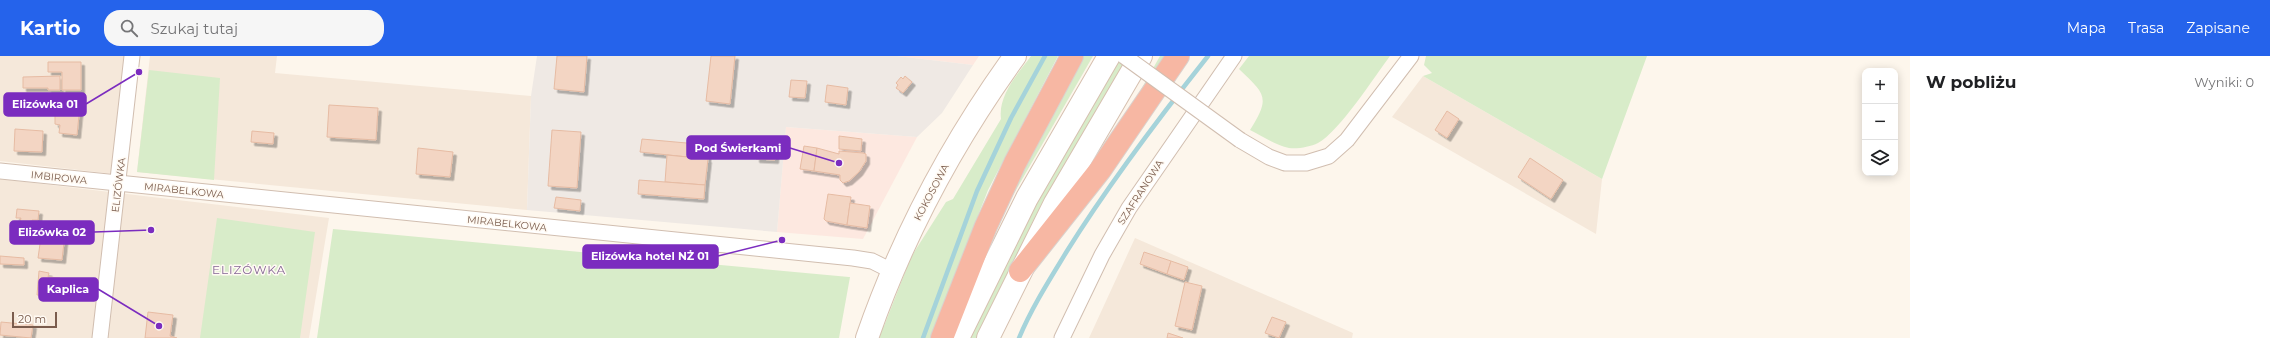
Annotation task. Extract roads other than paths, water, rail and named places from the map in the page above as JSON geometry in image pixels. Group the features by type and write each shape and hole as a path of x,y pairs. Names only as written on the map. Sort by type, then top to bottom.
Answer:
{"highway":[{"path":"942,338 986,226 1015,163 1072,56"},
{"path":"1020,271 1100,170 1178,56"}],"main road":[{"name":"KOKOSOWA","path":"867,338 892,271 945,164 1014,56"},
{"path":"958,338 1027,198 1109,56"},
{"path":"988,338 1020,271 1071,174 1141,56"}],"street":[{"name":"ELIZÓWKA","path":"100,338 119,184 132,56"},
{"path":"1124,56 1240,140 1269,157 1285,163 1306,163 1324,158 1342,146 1411,56"},
{"name":"SZAFRANOWA","path":"1062,338 1128,208 1234,56"},
{"name":"IMBIROWA","path":"0,171 119,184"},
{"name":"MIRABELKOWA","path":"119,184 854,258 872,261 892,271"}],"waterway":[{"path":"923,338 977,191 1011,118 1045,56"},
{"path":"1019,338 1048,283 1083,225 1153,127 1208,56"}],"place":[{"name":"Elizówka 01","path":"139,72"},
{"name":"Pod Świerkami","path":"839,163"},
{"name":"Elizówka 02","path":"151,230"},
{"name":"Elizówka hotel NŻ 01","path":"782,240"},
{"name":"Kaplica","path":"159,326"}],"district":[{"name":"ELIZÓWKA","path":"249,270"}]}
